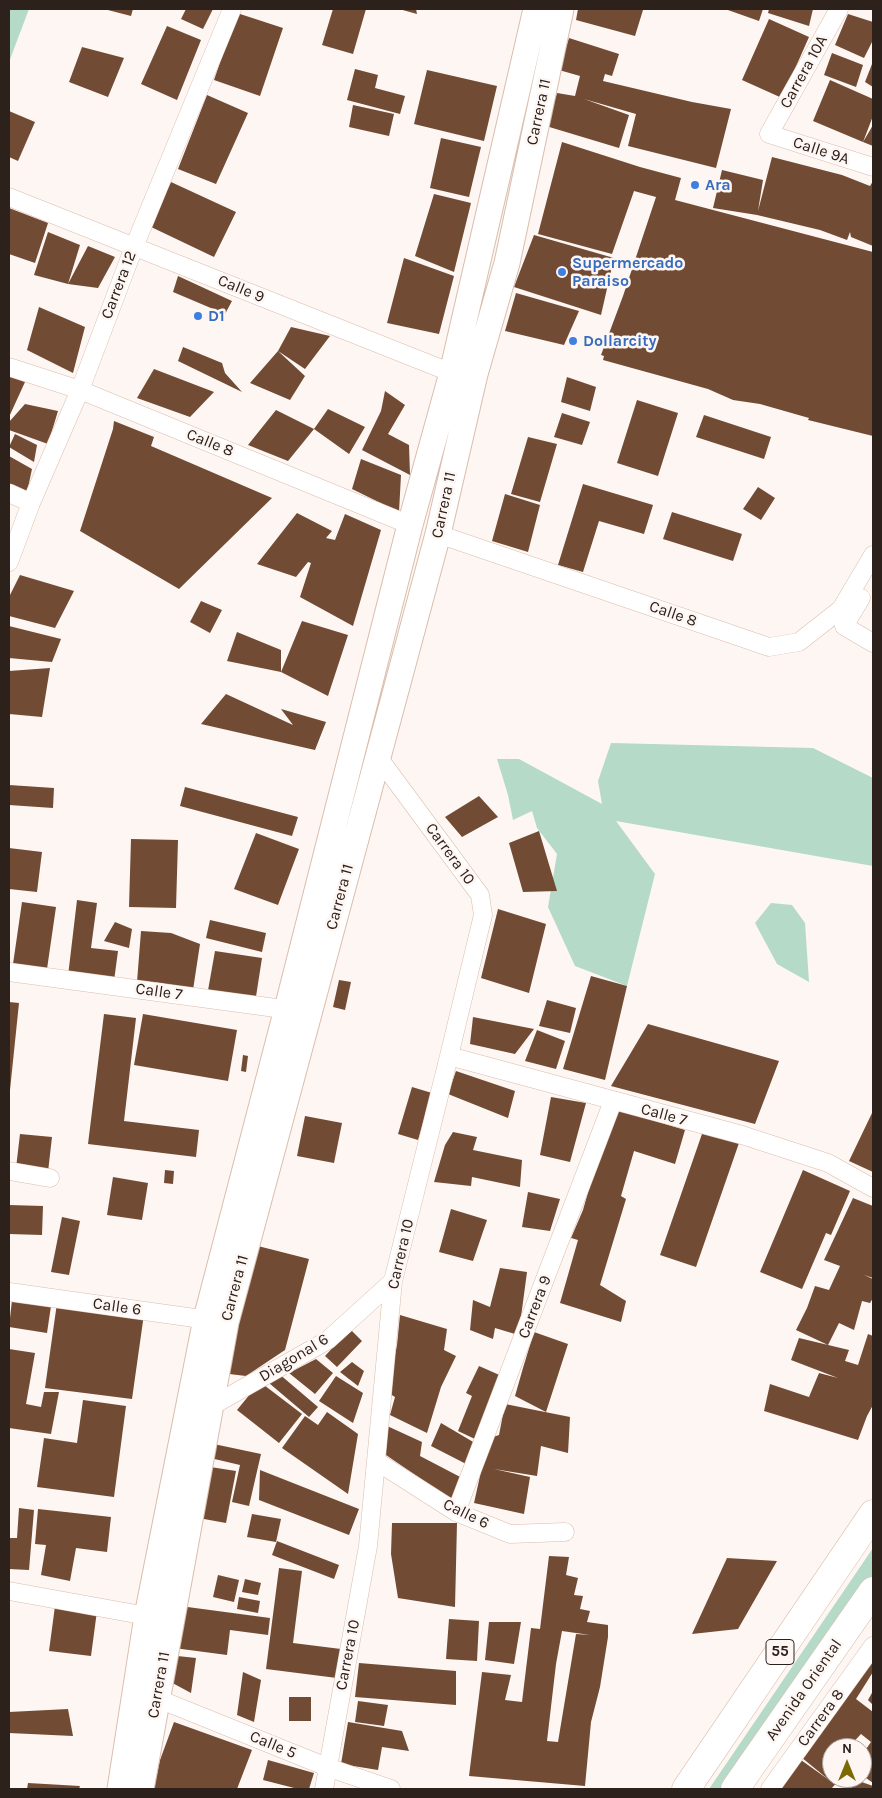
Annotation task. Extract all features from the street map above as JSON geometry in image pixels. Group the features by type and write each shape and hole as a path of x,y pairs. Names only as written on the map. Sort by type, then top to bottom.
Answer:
{"main road":[{"name":"Carrera 11","path":"298,1011 378,757 438,534 463,373 536,9"},
{"name":"Carrera 11","path":"120,1789 147,1616 216,1321 298,1011 410,525 463,373 507,263 561,9"},
{"name":"Carrera 11","path":"141,1789 210,1407 216,1321"},
{"name":"55","path":"686,1789 873,1514"},
{"name":"Avenida Oriental","path":"735,1789 866,1614 873,1591"}],"street":[{"name":"Carrera 12","path":"9,562 31,503 80,390 134,247 232,9"},
{"name":"Carrera 10A","path":"769,134 839,9"},
{"name":"Calle 9A","path":"769,134 873,167"},
{"name":"Calle 9","path":"9,198 463,373"},
{"name":"Calle 8","path":"9,367 80,390 410,525"},
{"path":"9,493 31,503"},
{"name":"Calle 8","path":"438,534 769,648 800,642 841,609 873,555"},
{"path":"873,577 844,626 873,643"},
{"name":"Carrera 10","path":"324,1789 368,1546 393,1280 450,1056 483,915 480,895 378,757"},
{"name":"Calle 7","path":"9,972 298,1011"},
{"name":"Calle 7","path":"450,1056 742,1135 828,1163 873,1188"},
{"name":"Carrera 9","path":"456,1512 613,1101"},
{"path":"9,1171 50,1178"},
{"name":"Diagonal 6","path":"210,1407 328,1340 393,1280"},
{"name":"Calle 6","path":"9,1292 216,1321"},
{"name":"Calle 6","path":"376,1461 456,1512 510,1534 565,1532"},
{"path":"9,1591 147,1616"},
{"name":"Carrera 8","path":"770,1789 873,1646"},
{"name":"Calle 5","path":"156,1698 327,1767 391,1789"}],"green space":[{"path":"9,9 29,9 9,62"},
{"path":"611,743 813,748 873,778 873,866 616,821 655,874 627,986 575,966 548,907 557,854 537,828 532,811 513,820 508,795 497,759 519,759 602,804 598,781"},
{"path":"771,903 792,905 805,923 809,982 777,964 755,923"},
{"path":"873,1548 873,1576 726,1789 709,1789"}],"building":[{"path":"104,9 133,9 131,16"},
{"path":"186,9 213,9 203,29 181,19"},
{"path":"333,9 366,9 353,54 322,45"},
{"path":"399,9 416,9 417,14"},
{"path":"578,9 643,10 635,36 576,20"},
{"path":"725,9 763,9 759,21"},
{"path":"769,9 813,9 809,26 768,13"},
{"path":"237,13 283,28 260,96 214,80"},
{"path":"848,14 873,22 873,40 864,58 835,45"},
{"path":"769,19 809,37 782,98 742,80"},
{"path":"167,26 201,40 177,100 141,84"},
{"path":"569,38 619,54 612,76 605,74 603,81 731,109 716,168 628,146 636,114 584,99 629,115 619,148 546,126 557,93 575,96 580,76 559,70"},
{"path":"82,47 124,58 108,97 69,82"},
{"path":"832,53 863,65 856,87 824,75"},
{"path":"873,64 873,87 865,82"},
{"path":"355,69 378,75 375,88 405,96 400,114 347,100"},
{"path":"427,70 497,86 484,141 414,124"},
{"path":"830,80 873,99 873,116 863,142 813,121"},
{"path":"207,95 248,113 216,184 178,169"},
{"path":"353,105 394,114 389,136 349,127"},
{"path":"9,111 35,122 18,161 9,157"},
{"path":"873,125 873,146 863,142"},
{"path":"441,138 481,147 469,197 430,188"},
{"path":"562,142 681,178 675,200 873,252 873,436 808,420 809,418 760,404 733,400 708,389 603,360 604,356 601,355 656,197 634,191 612,254 538,234"},
{"path":"772,157 842,175 870,186 873,181 873,246 851,237 850,232 847,240 820,230 757,215 713,208 722,170 763,180 758,211"},
{"path":"171,182 236,212 214,257 149,226"},
{"path":"434,194 471,203 454,272 415,256"},
{"path":"9,208 48,223 35,263 9,254"},
{"path":"48,232 80,245 68,284 34,275"},
{"path":"534,235 614,258 601,315 514,287"},
{"path":"88,246 115,257 98,288 68,284"},
{"path":"404,258 454,276 439,334 387,323"},
{"path":"178,276 232,301 225,314 173,292"},
{"path":"516,293 579,311 564,345 505,331"},
{"path":"39,307 85,327 73,373 27,350"},
{"path":"291,327 330,336 305,369 278,351"},
{"path":"183,347 222,363 225,373 242,392 178,361"},
{"path":"278,351 305,376 290,400 250,383"},
{"path":"154,369 214,392 190,417 137,398"},
{"path":"9,374 25,382 9,417"},
{"path":"567,377 596,387 590,411 561,402"},
{"path":"385,391 405,405 388,434 409,445 410,475 362,450 381,411"},
{"path":"637,400 678,413 658,476 617,463"},
{"path":"25,404 58,411 48,444 9,430 9,422"},
{"path":"328,409 365,427 349,454 314,429"},
{"path":"276,410 314,429 288,461 248,445"},
{"path":"562,413 590,422 582,445 554,437"},
{"path":"704,415 771,437 764,459 696,437"},
{"path":"114,421 154,437 151,446 272,498 179,589 80,531"},
{"path":"15,434 37,445 34,462 9,447"},
{"path":"528,437 557,444 540,502 511,494"},
{"path":"9,456 32,469 26,497 9,488"},
{"path":"361,459 401,475 399,512 352,489"},
{"path":"583,484 653,505 644,534 599,521 583,572 558,565"},
{"path":"758,487 775,498 761,520 743,509"},
{"path":"505,494 540,505 528,552 492,541"},
{"path":"672,512 742,534 733,561 663,539"},
{"path":"297,513 332,531 326,538 335,540 345,514 381,530 353,626 300,597 311,563 308,562 296,577 257,564"},
{"path":"20,575 74,591 55,628 9,616 9,597"},
{"path":"201,601 222,610 210,633 190,622"},
{"path":"302,621 348,635 328,696 281,672"},
{"path":"9,626 61,639 52,662 9,658"},
{"path":"237,632 281,650 281,672 227,661"},
{"path":"50,668 42,717 9,714 9,671"},
{"path":"226,694 293,725 281,709 326,722 315,750 201,724"},
{"path":"9,785 54,788 53,808 9,805"},
{"path":"185,787 298,817 292,836 180,806"},
{"path":"479,796 498,817 462,837 445,817"},
{"path":"539,831 557,891 523,892 509,843"},
{"path":"256,833 299,849 278,905 234,889"},
{"path":"131,839 178,840 176,908 129,907"},
{"path":"9,848 42,852 37,892 9,889"},
{"path":"77,900 97,903 91,948 118,951 114,981 68,976"},
{"path":"22,902 56,907 47,969 13,964"},
{"path":"498,909 546,924 529,993 481,978"},
{"path":"210,920 266,933 262,952 206,938"},
{"path":"115,922 132,929 129,948 104,941"},
{"path":"141,931 171,933 200,944 193,990 137,982"},
{"path":"215,951 262,958 255,1003 207,996"},
{"path":"591,976 627,986 605,1080 563,1069"},
{"path":"339,980 351,982 345,1010 333,1007"},
{"path":"547,1000 576,1008 570,1033 539,1026"},
{"path":"9,1002 19,1003 10,1090 9,1090"},
{"path":"104,1014 136,1018 124,1121 199,1130 196,1157 88,1144"},
{"path":"143,1014 237,1030 228,1081 134,1065"},
{"path":"473,1017 534,1029 515,1054 470,1044"},
{"path":"648,1024 779,1061 755,1124 611,1086"},
{"path":"537,1030 565,1041 556,1069 525,1061"},
{"path":"243,1055 248,1056 246,1072 241,1071"},
{"path":"456,1071 515,1091 508,1118 448,1094"},
{"path":"412,1087 432,1093 418,1140 398,1134"},
{"path":"551,1097 586,1103 570,1162 540,1155"},
{"path":"612,1108 685,1130 675,1164 634,1151 621,1196 626,1199 600,1285 626,1301 621,1322 560,1303 578,1240 571,1238 583,1210"},
{"path":"873,1111 873,1172 849,1161"},
{"path":"305,1116 342,1123 334,1163 297,1156"},
{"path":"703,1131 739,1143 696,1267 660,1255"},
{"path":"453,1132 477,1137 473,1150 522,1160 520,1187 472,1177 471,1186 434,1182 445,1145"},
{"path":"20,1134 52,1137 48,1172 16,1168"},
{"path":"165,1170 174,1171 173,1184 164,1183"},
{"path":"803,1170 850,1191 831,1235 826,1233 802,1289 760,1272"},
{"path":"113,1177 148,1183 142,1220 107,1215"},
{"path":"528,1192 560,1199 550,1231 522,1227"},
{"path":"853,1198 873,1206 873,1278 864,1275 873,1279 873,1298 870,1303 862,1301 854,1330 839,1323 828,1345 796,1330 815,1286 829,1290 840,1266 824,1260"},
{"path":"9,1205 43,1206 42,1235 9,1234"},
{"path":"451,1209 487,1220 473,1261 439,1252"},
{"path":"62,1217 80,1221 69,1275 51,1272"},
{"path":"254,1245 309,1259 285,1350 246,1376 221,1373"},
{"path":"500,1268 527,1272 521,1317 515,1334 495,1328 493,1339 470,1330 473,1300 490,1307"},
{"path":"12,1300 51,1306 47,1333 9,1327"},
{"path":"57,1303 144,1314 132,1399 45,1388"},
{"path":"400,1315 447,1329 444,1350 456,1356 441,1387 427,1433 390,1415 395,1397 387,1392 397,1345"},
{"path":"350,1329 362,1341 337,1367 325,1356"},
{"path":"534,1332 568,1344 546,1412 515,1396"},
{"path":"868,1334 873,1336 873,1405 858,1440 764,1411 770,1384 809,1397 819,1373 838,1378 791,1360 799,1338 849,1350 845,1361 858,1365"},
{"path":"9,1349 35,1353 26,1404 41,1407 44,1392 59,1392 51,1434 9,1428"},
{"path":"316,1359 333,1373 315,1394 289,1373"},
{"path":"352,1362 364,1371 358,1386 340,1372"},
{"path":"479,1366 504,1377 477,1440 458,1431 472,1396 466,1393"},
{"path":"278,1373 318,1407 309,1417 269,1383"},
{"path":"336,1376 363,1393 353,1423 319,1401"},
{"path":"260,1382 302,1414 279,1443 237,1410"},
{"path":"83,1400 126,1406 114,1497 37,1487 44,1438 77,1443"},
{"path":"505,1404 570,1417 568,1453 541,1446 537,1476 494,1469 530,1477 524,1514 474,1503 482,1467 493,1437 499,1435"},
{"path":"327,1412 358,1434 348,1494 282,1448 305,1416 318,1425"},
{"path":"441,1423 480,1446 472,1467 431,1446"},
{"path":"385,1425 422,1442 420,1456 466,1480 452,1500 383,1453"},
{"path":"209,1443 261,1454 249,1506 232,1502 240,1465 206,1457"},
{"path":"204,1466 236,1471 226,1523 193,1517"},
{"path":"260,1470 359,1509 349,1535 259,1500"},
{"path":"19,1508 34,1510 29,1570 9,1569 9,1538 17,1538"},
{"path":"38,1509 111,1517 107,1552 76,1548 70,1581 41,1575 46,1545 35,1544"},
{"path":"252,1514 281,1519 276,1542 247,1537"},
{"path":"392,1523 457,1523 455,1607 398,1598 391,1554"},
{"path":"277,1541 339,1565 334,1579 272,1555"},
{"path":"549,1556 569,1557 566,1575 578,1578 574,1595 583,1596 580,1609 590,1611 587,1622 608,1625 608,1637 600,1687 591,1722 585,1786 469,1776 482,1672 511,1675 505,1700 522,1702 531,1628 540,1629","holes":["562,1631 590,1635 576,1634 558,1742 547,1741"]},
{"path":"727,1558 777,1561 738,1629 692,1634"},
{"path":"279,1568 302,1571 293,1643 341,1649 337,1678 266,1669"},
{"path":"218,1575 239,1580 234,1602 213,1597"},
{"path":"245,1579 261,1583 258,1595 242,1592"},
{"path":"239,1597 260,1601 258,1613 237,1609"},
{"path":"55,1606 97,1611 91,1656 49,1651"},
{"path":"180,1606 270,1618 268,1635 230,1630 227,1655 174,1648"},
{"path":"449,1619 479,1621 477,1661 446,1659"},
{"path":"489,1622 521,1622 514,1664 485,1660"},
{"path":"168,1655 196,1658 191,1693 165,1679"},
{"path":"865,1659 873,1665 873,1672 856,1699 873,1712 873,1783 872,1738 866,1738 861,1734 857,1738 822,1738 822,1774 801,1757"},
{"path":"359,1663 456,1671 456,1705 355,1697"},
{"path":"243,1672 261,1680 254,1722 237,1715"},
{"path":"873,1691 873,1705 868,1700"},
{"path":"289,1697 311,1697 311,1721 289,1721"},
{"path":"358,1701 388,1705 384,1726 355,1722"},
{"path":"68,1709 73,1736 9,1733 9,1712"},
{"path":"174,1722 252,1750 237,1789 154,1789 160,1760"},
{"path":"348,1722 402,1731 409,1751 382,1747 378,1770 341,1764"},
{"path":"268,1760 314,1773 309,1789 298,1789 263,1780"},
{"path":"801,1760 822,1775 822,1788 831,1789 779,1789"},
{"path":"28,1783 80,1786 79,1789 27,1789"},
{"path":"873,1786 873,1789 846,1789 872,1788"}],"place":[{"name":"Ara","path":"695,185"},
{"name":"Supermercado Paraiso","path":"562,272"},
{"name":"D1","path":"198,316"},
{"name":"Dollarcity","path":"573,341"}]}
